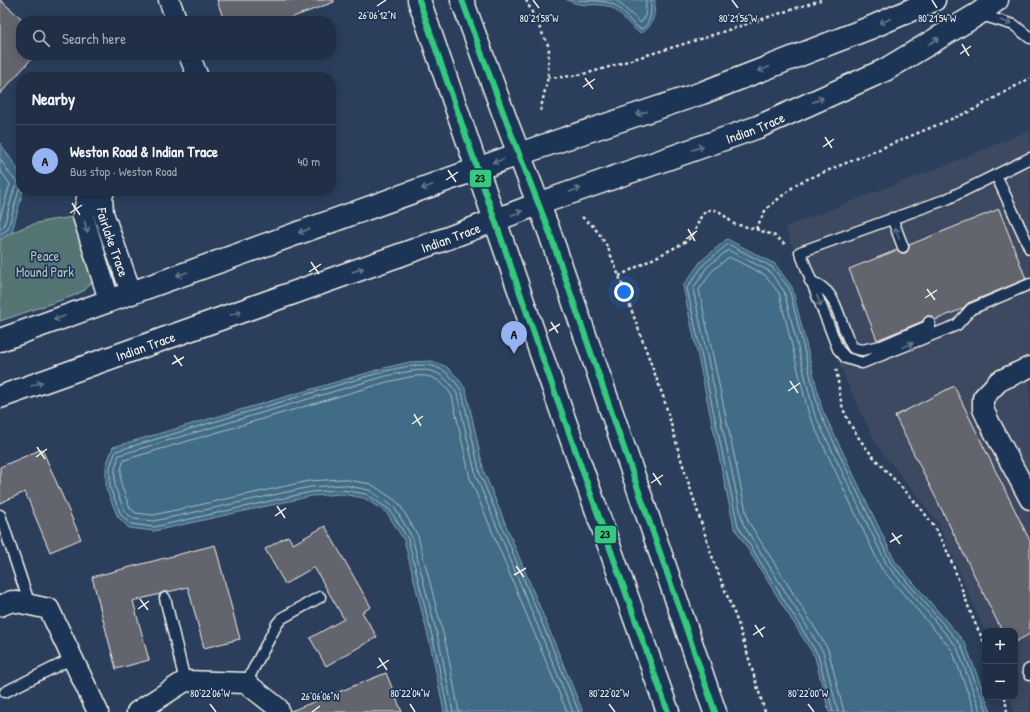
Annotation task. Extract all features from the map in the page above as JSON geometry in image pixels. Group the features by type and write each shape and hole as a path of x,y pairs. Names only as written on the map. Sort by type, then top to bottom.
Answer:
{"main road":[{"path":"419,0 476,169 668,712"},
{"path":"462,0 538,204 648,517 714,712"},
{"path":"0,340 476,169 702,93 872,27 934,0"},
{"name":"Indian Trace","path":"0,397 758,126 885,70 978,14 997,0"}],"street":[{"path":"169,0 175,16"},
{"path":"191,60 196,72"},
{"name":"Fairlake Trace","path":"90,196 83,216 109,300"},
{"name":"Fairlake Trace","path":"102,196 104,213 131,292"},
{"path":"1029,370 999,381 983,398 983,409 1030,499"},
{"path":"0,606 12,601 49,609 98,712"},
{"path":"144,710 185,681 246,683 278,708 279,712"}],"lane":[{"path":"978,14 1014,25 1030,38"},
{"path":"1030,158 947,199 800,252 810,281 838,349 846,358 862,363 957,325 971,309 1030,284"},
{"path":"996,175 1030,248"},
{"path":"892,218 902,247"},
{"path":"810,281 825,289 832,298 848,341 853,348 862,350 881,346 930,325 929,322"},
{"path":"0,514 30,605"},
{"path":"246,683 282,618 320,597"},
{"path":"165,598 185,681"},
{"path":"5,692 73,658"},
{"path":"1030,669 1028,670 1030,675"}],"path":[{"path":"526,0 549,47 548,77 540,112"},
{"path":"548,77 571,77 685,44 820,0"},
{"path":"756,229 766,209 798,183 973,110 1030,78"},
{"path":"619,276 689,239 694,233 701,215 706,210 712,209 720,212 734,224 756,229 775,236 783,241 788,248"},
{"path":"582,217 593,226 600,235 608,248 619,276 664,398 715,566 738,623 765,712"},
{"path":"836,368 844,410 850,423 859,439 872,456 917,505 932,524 943,543 982,638"},
{"path":"1005,700 1007,712"}],"shaded area":[{"path":"1030,130 1030,712 1014,712 1011,700 1018,700 1018,628 984,628 938,522 878,447 847,383 785,227 946,165"}],"green space":[{"name":"Peace Mound Park","path":"83,216 95,272 92,282 85,290 73,296 0,321 0,240 20,229 40,222"}],"water":[{"path":"567,0 655,0 655,10 649,27 641,33 633,28 619,13 610,7 602,5 578,4"},
{"path":"0,143 16,167 16,196 22,196 12,232 0,240"},
{"path":"727,239 775,264 792,287 822,409 895,561 965,643 982,688 982,700 986,700 991,712 829,712 815,657 734,527 683,286 701,261"},
{"path":"432,361 447,367 458,378 466,390 484,472 583,712 444,712 432,652 404,540 387,513 364,498 342,494 312,496 154,531 129,528 118,517 106,489 106,466 113,447 384,368 410,362"}],"building":[{"path":"0,0 19,16 16,16 16,60 31,60 20,72 16,72 16,76 0,94"},
{"path":"217,0 334,0 334,2 296,16 222,16"},
{"path":"999,209 1026,279 968,303 962,309 935,320 931,316 927,316 923,321 877,340 849,269 897,250 902,253 906,253 909,245"},
{"path":"954,386 1030,541 1030,634 1018,640 1018,628 1001,628 895,416"},
{"path":"42,449 81,539 50,552 25,492 0,503 0,467"},
{"path":"325,526 371,607 362,612 377,637 326,666 310,638 344,619 314,567 285,584 265,549 288,536 293,544"},
{"path":"215,545 240,639 204,648 188,587 163,592 133,601 149,660 116,669 92,577"},
{"path":"386,673 402,712 291,712 291,711"}],"transit line":[{"name":"23","path":"419,0 538,345 668,712"},
{"name":"23","path":"462,0 507,123 549,231 715,712"}],"place":[{"name":"Weston Road & Indian Trace","path":"514,354"}]}
